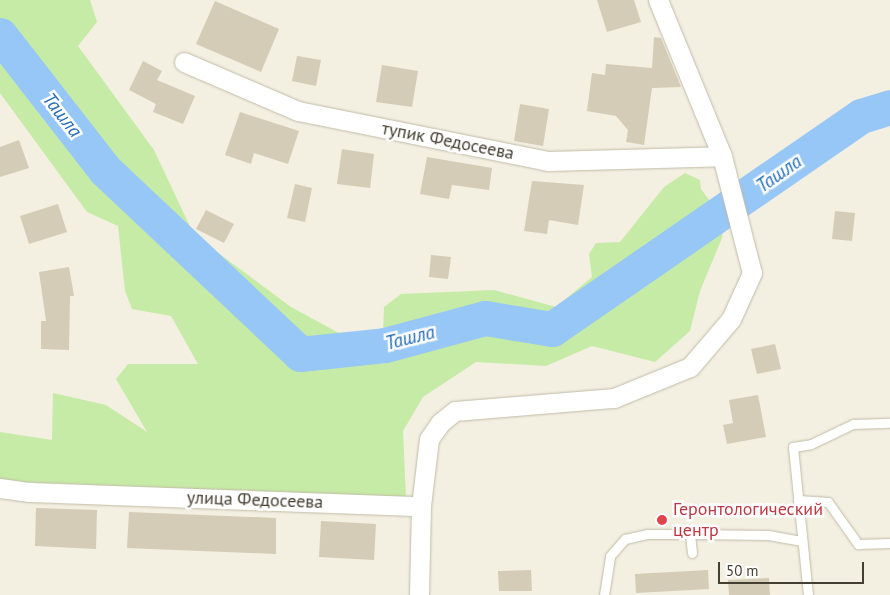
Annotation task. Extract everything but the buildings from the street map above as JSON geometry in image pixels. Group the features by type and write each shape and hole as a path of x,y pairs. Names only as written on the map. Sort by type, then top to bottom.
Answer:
{"street":[{"path":"419,595 421,506 429,439 440,423 455,412 614,398 690,367 731,318 752,273 722,156 658,0"},
{"name":"тупик Федосеева","path":"184,62 298,111 548,161 722,156"},
{"name":"улица Федосеева","path":"0,488 30,492 421,506"}],"lane":[{"path":"808,595 793,447 811,444 853,424 890,423"},
{"path":"798,500 828,502 858,544 890,544"},
{"path":"604,595 610,556 625,540 647,534 768,535 802,542"},
{"path":"690,534 692,553"}],"green space":[{"path":"0,0 90,0 97,22 78,46 154,150 194,235 291,307 350,339 383,335 384,307 401,294 494,290 556,307 592,277 589,254 596,243 620,242 664,187 685,173 700,180 701,189 724,220 722,238 700,291 690,331 655,362 592,346 546,366 476,362 423,397 403,431 406,498 0,481 0,432 52,440 53,393 106,405 147,432 116,379 128,364 198,364 171,316 132,309 125,291 118,226 87,212 0,93"}],"waterway":[{"name":"Ташла","path":"0,35 105,170 300,354 385,345 485,318 552,329 861,116 890,107"}],"place":[{"name":"Геронтологический центр","path":"662,520"}]}
